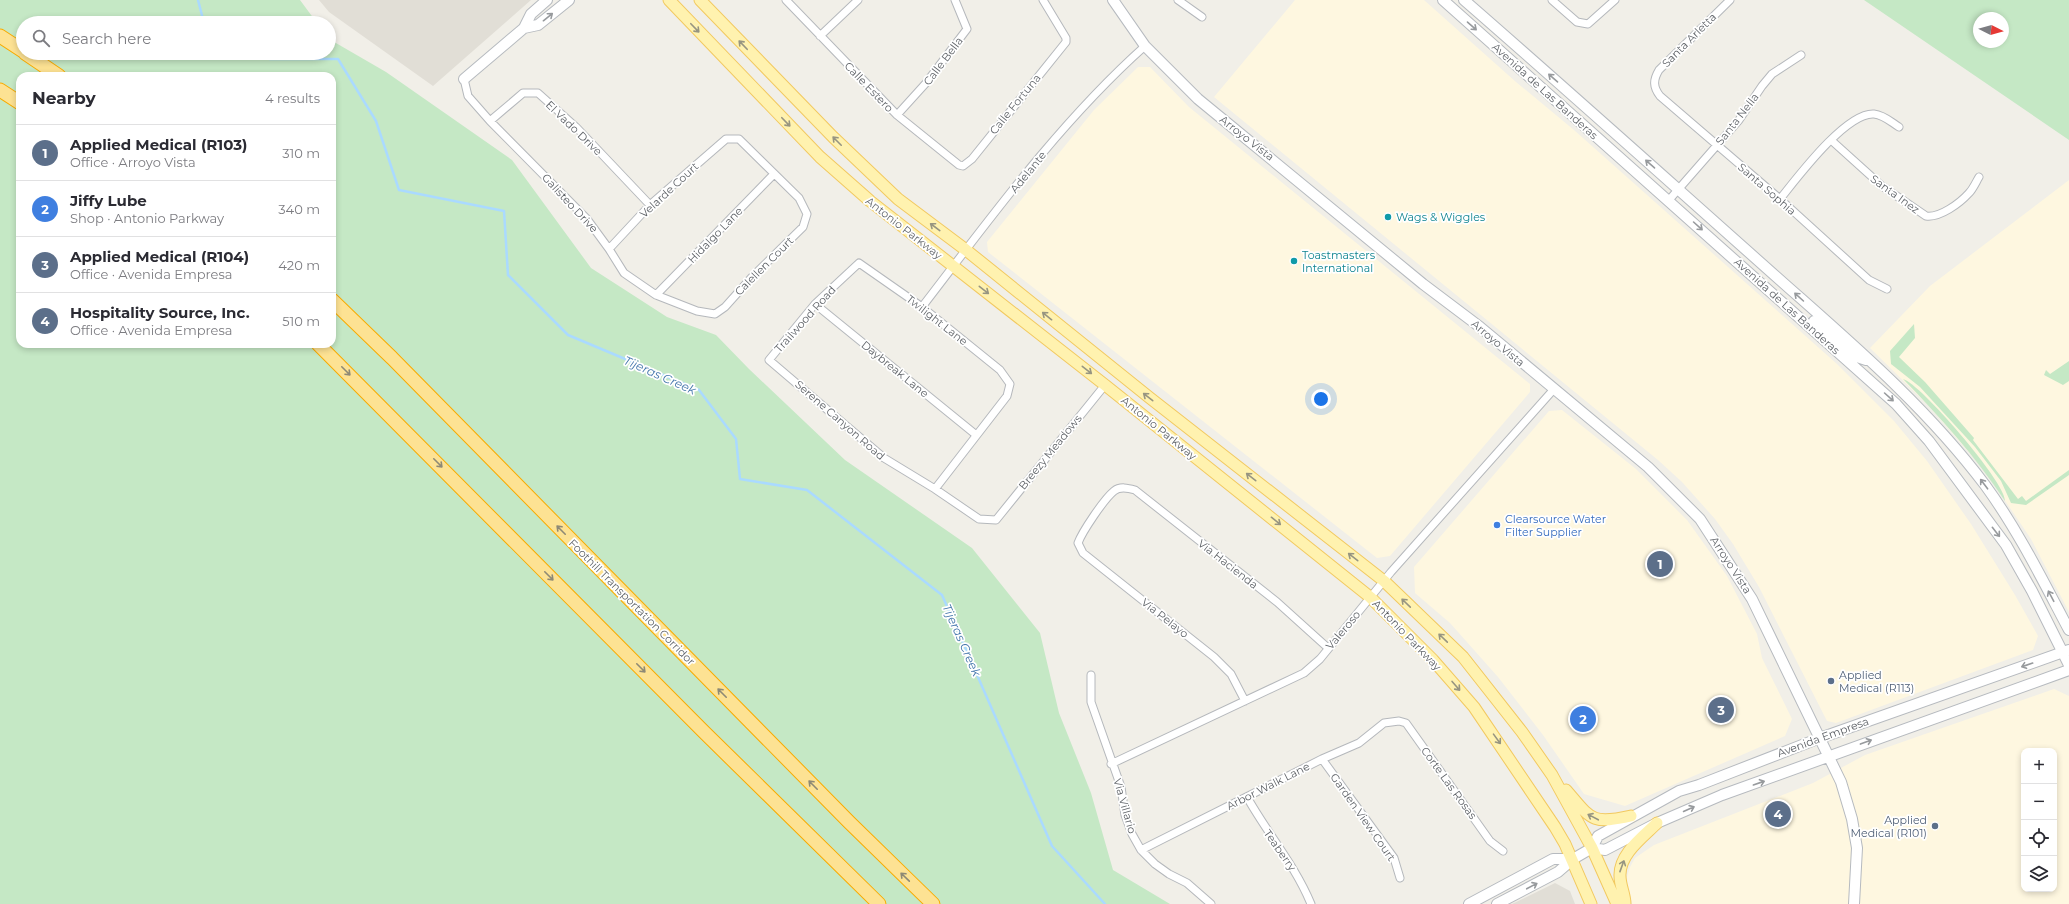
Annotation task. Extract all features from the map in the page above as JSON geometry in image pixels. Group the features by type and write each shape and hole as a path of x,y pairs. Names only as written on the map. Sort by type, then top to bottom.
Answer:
{"highway":[{"path":"0,36 16,47"},
{"path":"36,60 53,72"},
{"path":"0,90 16,100"},
{"name":"Foothill Transportation Corridor","path":"336,304 398,364 849,822 933,904"},
{"path":"322,348 704,732 879,904"}],"main road":[{"path":"464,79 524,28 531,14 547,0"},
{"path":"524,28 538,25 569,0"},
{"name":"Antonio Parkway","path":"669,0 820,157 870,201 1105,385 1370,597 1433,660 1474,707 1531,788 1555,827 1572,859 1591,904"},
{"name":"Antonio Parkway","path":"700,0 865,169 898,199 966,250 1144,393 1384,581 1463,657 1522,732 1552,775 1592,848 1617,904"},
{"name":"Arroyo Vista","path":"1113,0 1145,46 1179,81 1221,118 1251,140 1648,467 1700,519 1752,599 1830,756 1841,782 1852,818 1856,848 1854,904"},
{"name":"Avenida de Las Banderas","path":"1443,0 1778,297 1896,404 1929,441 2006,545 2066,651 2069,665"},
{"name":"Avenida de Las Banderas","path":"1464,0 1680,190 1906,394 1949,440 1986,486 2015,531 2069,630"},
{"path":"1778,297 1787,299 1793,303 1854,356 1862,360 1870,360"},
{"path":"1860,371 1876,374 1887,382 1939,435 1949,440"},
{"name":"Avenida Empresa","path":"1497,904 1558,872 1572,859 1592,848 1598,836 1630,816 1679,791 1699,785 1820,738 2066,651"},
{"name":"Avenida Empresa","path":"1592,848 1605,850 1657,823 1722,795 2069,670"},
{"path":"1552,775 1590,816 1604,821 1630,816"},
{"path":"1624,904 1620,874 1624,861 1632,847 1657,823"},
{"name":"Avenida Empresa","path":"1469,904 1554,858 1572,859"}],"street":[{"name":"Calle Estero","path":"786,0 897,115 959,165"},
{"path":"820,36 858,0"},
{"name":"Calle Bella","path":"897,115 926,83 967,29 955,0"},
{"name":"Calle Fortuna","path":"959,165 967,164 972,159 1063,47 1066,38 1043,0"},
{"path":"1178,0 1202,17"},
{"path":"1552,0 1577,22 1588,24 1594,21 1615,0"},
{"name":"Santa Arletta","path":"1654,83 1659,70 1730,0"},
{"name":"Adelante","path":"922,307 953,266 1076,114 1111,77 1145,46"},
{"name":"Santa Nella","path":"1669,200 1680,190 1739,120 1772,74 1801,55"},
{"name":"Galisteo Drive","path":"464,79 468,96 490,121 587,220 609,249 624,273 656,295 697,311 715,314"},
{"name":"Santa Sophia","path":"1654,83 1655,90 1660,96 1780,199 1869,280 1887,289"},
{"name":"El Vado Drive","path":"490,121 523,93 538,93 576,127 650,206"},
{"path":"1780,199 1819,151 1860,117 1868,114 1883,116 1898,127"},
{"name":"Velarde Court","path":"609,249 650,206 726,139 739,139 774,174"},
{"name":"Santa Inez","path":"1831,140 1851,160 1882,186 1926,216 1934,217 1940,215 1969,193 1979,177"},
{"name":"Calellen Court","path":"715,314 725,307 751,278 803,227 807,214 799,198 774,174"},
{"name":"Hidalgo Lane","path":"656,295 774,174"},
{"name":"Trailwood Road","path":"770,360 815,304 859,262"},
{"name":"Twilight Lane","path":"859,262 922,307 1000,370 1010,384 1007,396 976,434"},
{"name":"Daybreak Lane","path":"815,304 976,434"},
{"name":"Serene Canyon Road","path":"770,360 884,458 935,489 979,519 996,520"},
{"name":"Breezy Meadows","path":"996,520 1105,385"},
{"name":"Valeroso","path":"1111,764 1304,673 1320,659 1370,597 1554,389"},
{"path":"935,489 976,434"},
{"name":"Via Hacienda","path":"1078,543 1082,532 1114,491 1124,487 1135,490 1277,602 1328,648"},
{"name":"Via Pelayo","path":"1078,543 1082,553 1214,657 1231,674 1244,701"},
{"name":"Via Villario","path":"1091,675 1091,702 1111,764 1121,787 1126,815 1132,834 1141,850 1155,864 1169,874 1187,883 1210,904"},
{"name":"Arbor Walk Lane","path":"1141,850 1322,759 1359,743 1384,723 1392,721"},
{"name":"Corte Las Rosas","path":"1392,721 1406,723 1490,841 1503,851"},
{"name":"Garden View Court","path":"1322,759 1394,858 1400,878"},
{"name":"Teaberry","path":"1247,797 1263,825 1296,872 1311,904"}],"shaded area":[{"path":"319,0 531,0 433,86 329,12"},
{"path":"1295,0 1424,0 1516,82 1574,130 1837,364 1894,421 1927,461 1971,524 2015,595 2038,636 2033,650 1836,723 1827,721 1759,587 1733,544 1715,519 1682,482 1658,460 1214,97"},
{"path":"1138,67 1150,67 1189,107 1530,384 1530,392 1390,556 1377,558 988,252 987,242 1094,110"},
{"path":"2069,180 2069,612 2031,539 1985,471 1929,406 1870,348 1930,286"},
{"path":"1562,410 1636,469 1687,520 1727,576 1757,634 1762,658 1792,719 1785,736 1625,806 1584,794 1543,735 1498,677 1450,623 1415,593 1414,567 1549,411"},
{"path":"2054,689 2069,696 2069,904 1632,904 1627,877 1630,867 1635,858 1654,845 1813,783 1865,755"},
{"path":"1555,883 1570,891 1575,904 1512,904"}],"green space":[{"path":"0,0 300,0 312,16 16,16 16,60 336,60 336,43 386,72 512,160 591,268 667,317 716,335 749,369 845,460 972,548 1040,633 1059,713 1091,793 1113,870 1170,904 0,904"},
{"path":"1864,0 2069,0 2069,140"},
{"path":"1914,324 1915,338 1899,357 1925,382 1974,438 1973,440 2018,499 2022,496 2026,501 2069,470 2069,475 2026,505 2011,503 2001,481 1975,447 1920,387 1891,364 1890,351"},
{"path":"2069,361 2069,381 2063,385 2044,375 2046,370 2050,374"},
{"path":"1903,379 1926,397 1961,435 1992,475 2002,491 2005,501 1957,438"}],"waterway":[{"name":"Tijeras Creek","path":"198,0 202,16"},
{"name":"Tijeras Creek","path":"336,59 338,59 376,121 399,190 504,211 508,275 568,335 699,390 736,439 740,479 807,490 942,595 1052,846 1105,904"}],"place":[{"name":"Wags & Wiggles","path":"1388,217"},
{"name":"Toastmasters International","path":"1294,261"},
{"name":"Clearsource Water Filter Supplier","path":"1497,525"},
{"name":"Applied Medical (R103)","path":"1660,564"},
{"name":"Applied Medical (R113)","path":"1831,681"},
{"name":"Applied Medical (R104)","path":"1721,710"},
{"name":"Jiffy Lube","path":"1583,719"},
{"name":"Hospitality Source, Inc.","path":"1778,814"},
{"name":"Applied Medical (R101)","path":"1935,826"}]}
